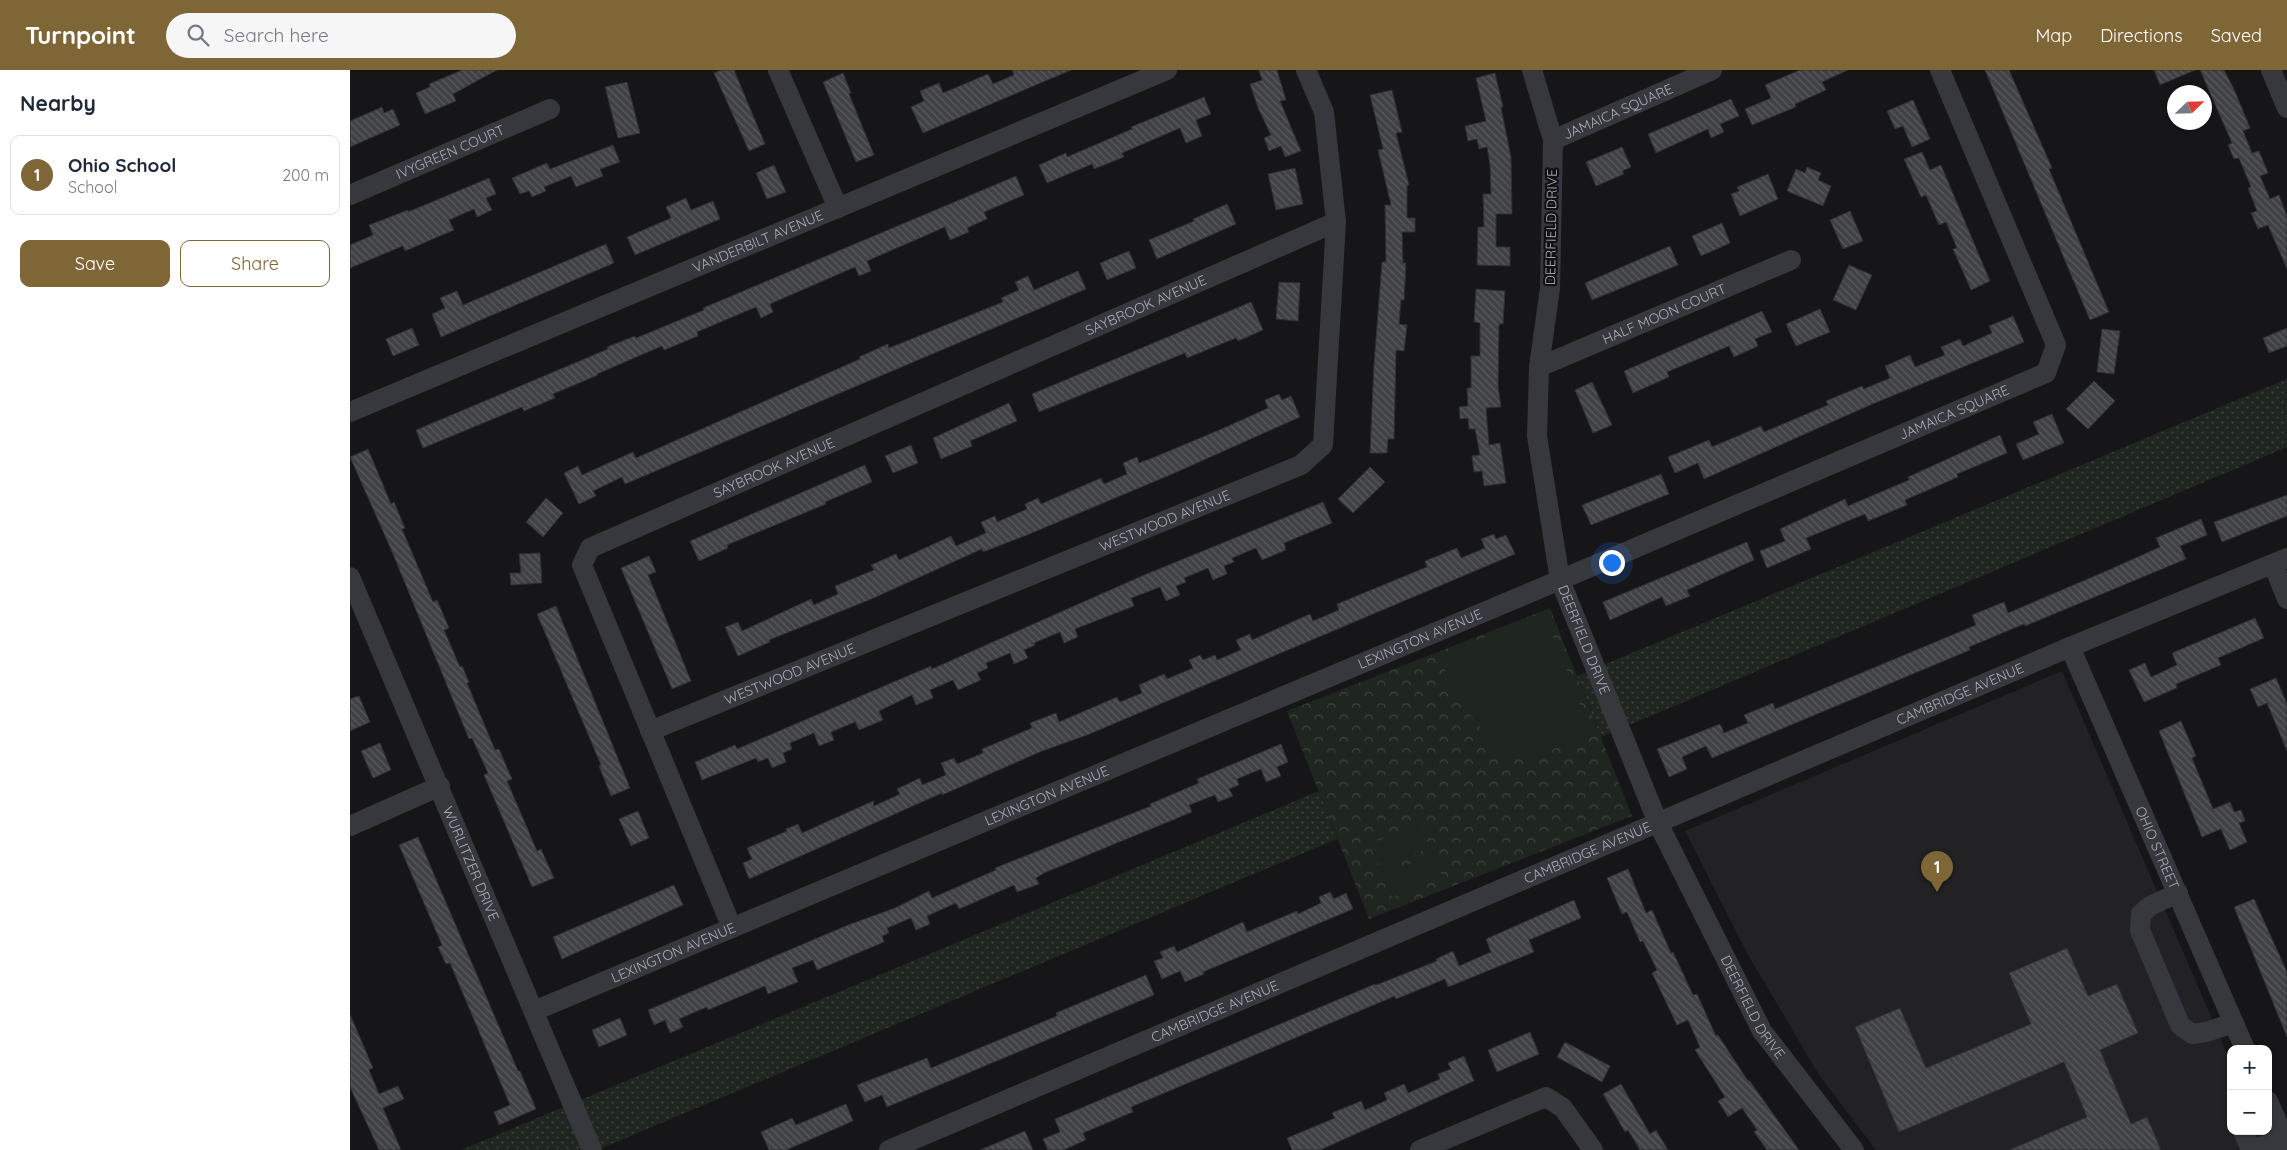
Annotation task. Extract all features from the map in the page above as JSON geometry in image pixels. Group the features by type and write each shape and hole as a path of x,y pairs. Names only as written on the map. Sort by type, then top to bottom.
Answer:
{"street":[{"path":"778,70 838,208"},
{"name":"VANDERBILT AVENUE","path":"350,412 1167,70"},
{"name":"WESTWOOD AVENUE","path":"650,731 1300,465 1324,445 1336,222 1324,112 1306,70"},
{"name":"DEERFIELD DRIVE","path":"1532,70 1552,140 1550,288 1538,367 1537,436 1560,580 1658,823 1762,1031 1854,1150"},
{"name":"JAMAICA SQUARE","path":"1552,140 1712,70"},
{"name":"JAMAICA SQUARE","path":"1560,580 2046,373 2056,345 1940,70"},
{"path":"2272,70 2287,108"},
{"name":"IVYGREEN COURT","path":"350,195 550,109"},
{"name":"SAYBROOK AVENUE","path":"732,928 582,565 590,548 1336,222"},
{"name":"HALF MOON COURT","path":"1538,367 1791,260"},
{"path":"2280,561 2287,599"},
{"name":"CAMBRIDGE AVENUE","path":"889,1150 2070,647 2280,561"},
{"name":"WURLITZER DRIVE","path":"350,577 440,786 592,1150"},
{"name":"LEXINGTON AVENUE","path":"534,1011 1560,580"},
{"name":"OHIO STREET","path":"2070,647 2243,1045"},
{"path":"350,826 440,786"},
{"path":"2178,893 2150,906 2141,914 2140,930 2152,962 2180,1025 2192,1034 2206,1032 2234,1023"},
{"path":"1420,1150 1546,1097 1563,1108 1593,1150"},
{"path":"2245,1135 2252,1150 2286,1141 2272,1110"}],"shaded area":[{"path":"2062,671 2227,1054 2227,1135 2262,1135 2268,1150 1876,1150 1819,1075 1747,953 1685,831"}],"green space":[{"path":"2287,379 2287,447 1601,737 1577,676"},
{"path":"1550,608 1632,816 1369,919 1287,711"},
{"path":"1537,615 1547,621 1592,735 1545,752 1502,756 1453,693 1440,656"},
{"path":"1319,791 1337,839 597,1150 461,1150"},
{"path":"1420,824 1430,847 1380,868 1370,844"},
{"path":"1433,854 1442,877 1392,897 1383,875"}],"building":[{"path":"462,70 497,70 453,94 456,101 425,114 416,93 430,87 429,84"},
{"path":"722,70 734,70 765,144 749,151 714,73"},
{"path":"1012,70 1071,70 923,133 911,107 924,101 920,91 939,83 943,93 988,74 993,84 1014,75"},
{"path":"1259,70 1277,70 1286,100 1280,101 1301,151 1285,157 1281,146 1269,151 1264,138 1271,135 1258,108 1250,84 1262,80"},
{"path":"1800,70 1848,70 1822,82 1826,90 1795,104 1796,107 1752,125 1745,109 1771,98 1765,85"},
{"path":"1985,70 2009,70 2052,168 2049,169 2109,312 2090,320"},
{"path":"2154,70 2195,70 2160,85"},
{"path":"2200,70 2224,70 2234,89 2250,128 2243,131 2252,153 2259,151 2268,173 2260,176 2270,199 2279,195 2287,216 2287,269 2268,225 2258,229 2251,213 2257,211 2248,188 2251,187 2239,158 2234,159 2228,145 2232,143 2212,97 2212,85 2207,85"},
{"path":"843,73 851,93 849,94 874,155 856,162 823,82"},
{"path":"1495,73 1511,157 1512,214 1496,214 1496,247 1510,247 1510,266 1477,265 1478,227 1484,227 1483,194 1491,194 1490,165 1487,147 1479,149 1477,139 1468,141 1465,126 1486,121 1476,78"},
{"path":"627,82 640,133 618,138 605,87"},
{"path":"1392,90 1402,132 1396,133 1409,185 1407,186 1407,218 1415,218 1415,232 1402,232 1403,263 1406,263 1404,300 1401,300 1399,324 1407,325 1404,351 1396,350 1394,439 1388,439 1387,453 1370,453 1374,364 1382,262 1386,262 1385,205 1391,205 1378,150 1383,149 1370,95"},
{"path":"1204,97 1211,114 1196,120 1202,136 1186,143 1180,128 1122,153 1124,157 1094,169 1092,164 1047,183 1039,165 1066,153 1067,157 1132,129 1131,127"},
{"path":"1731,99 1739,116 1720,124 1724,132 1711,138 1708,129 1656,153 1648,134"},
{"path":"1913,100 1930,139 1912,147 1903,126 1895,129 1887,111"},
{"path":"382,107 384,113 393,109 400,125 350,147 350,121"},
{"path":"613,145 620,162 600,169 603,176 576,187 571,176 544,187 546,191 532,197 529,191 520,194 512,178 547,163 550,169"},
{"path":"1622,147 1631,167 1622,171 1624,174 1596,186 1586,162"},
{"path":"1922,152 1930,170 1941,165 1990,281 1971,290 1953,249 1957,248 1946,222 1939,225 1926,195 1921,197 1904,159"},
{"path":"774,165 786,192 767,199 756,173"},
{"path":"1807,167 1821,173 1818,180 1831,186 1823,206 1787,191 1796,169 1805,173"},
{"path":"1295,168 1303,204 1276,210 1268,174"},
{"path":"1768,174 1778,199 1740,216 1731,194 1739,191 1737,187"},
{"path":"1016,176 1024,195 984,212 987,219 967,228 969,232 950,240 945,227 867,261 871,271 859,276 855,267 770,304 773,312 761,318 756,307 697,332 698,336 664,350 662,346 597,374 553,394 555,398 524,411 522,407 423,448 416,430 608,349 607,347 635,336 636,338 704,310 703,308"},
{"path":"489,178 496,194 486,198 492,210 477,217 474,209 449,220 454,230 405,251 403,246 350,268 350,245 373,235 369,225 408,210 408,212"},
{"path":"686,198 691,210 713,201 720,219 635,255 627,237 671,218 666,207"},
{"path":"1227,204 1236,224 1157,259 1149,240 1194,221 1193,219"},
{"path":"1850,211 1863,241 1843,249 1830,220"},
{"path":"1722,223 1730,243 1701,256 1692,236"},
{"path":"606,244 614,263 441,337 432,314 445,308 440,298 457,291 463,305"},
{"path":"1670,246 1678,265 1592,300 1585,283"},
{"path":"1129,251 1136,268 1107,280 1100,263"},
{"path":"1849,265 1872,275 1856,310 1833,300"},
{"path":"1078,271 1086,289 625,484 622,477 593,491 596,496 579,504 564,473 578,466 582,475 633,452 636,458 860,359 859,357 888,344 889,348 1003,302 1001,298 1019,290 1015,282 1028,276 1034,290"},
{"path":"1279,282 1300,283 1298,321 1276,319"},
{"path":"1476,289 1505,291 1503,324 1499,324 1498,386 1501,407 1486,408 1489,445 1500,443 1506,483 1484,486 1482,471 1474,472 1472,456 1480,455 1475,429 1469,429 1468,418 1460,419 1459,407 1468,406 1467,388 1471,388 1471,356 1480,356 1480,323 1474,322"},
{"path":"1251,302 1263,330 1238,341 1236,338 1187,358 1185,353 1039,412 1032,394"},
{"path":"1820,309 1830,332 1796,346 1786,324"},
{"path":"1762,311 1772,332 1755,339 1758,346 1734,357 1729,346 1667,372 1669,377 1633,393 1624,371"},
{"path":"2013,316 2024,342 1870,405 1704,479 1698,463 1675,473 1668,457 1709,440 1712,447 1761,426 1764,432 1828,405 1826,401 1862,386 1864,389 1890,378 1885,366 1910,355 1915,367 1945,355 1941,347 1960,339 1963,346 1992,333 1989,326"},
{"path":"412,328 419,345 393,356 386,339"},
{"path":"2287,328 2287,346 2269,353 2263,338"},
{"path":"2102,329 2120,331 2114,374 2097,372"},
{"path":"2094,381 2115,401 2088,429 2066,409"},
{"path":"1592,382 1612,425 1593,433 1575,390"},
{"path":"1279,394 1282,400 1291,396 1300,417 1170,475 1027,535 983,552 982,549 869,600 769,640 770,642 738,656 725,627 738,622 742,631 811,599 814,605 838,594 835,586 874,570 871,565 896,554 899,560 951,536 956,546 986,533 981,522 995,516 997,522 1027,509 1025,504 1038,498 1041,504 1101,478 1104,484 1127,474 1123,463 1137,457 1139,463 1224,428 1268,408 1265,400"},
{"path":"1009,403 1017,421 970,441 972,446 941,459 933,438"},
{"path":"2052,414 2064,443 2023,460 2016,444 2039,434 2033,422"},
{"path":"2000,435 2007,453 1957,474 1958,477 1905,500 1907,505 1868,521 1865,514 1806,538 1811,549 1767,568 1760,551 1785,541 1780,529 1845,499 1848,506 1909,480 1908,477"},
{"path":"911,445 918,463 893,473 885,456"},
{"path":"368,449 391,504 394,502 405,528 402,529 433,602 437,600 449,628 444,630 460,667 462,666 469,682 467,683 495,750 499,749 512,779 507,781 537,851 541,849 554,878 532,887 484,775 488,773 472,738 469,739 393,554 350,457"},
{"path":"865,465 872,482 825,502 826,504 727,545 728,548 699,561 690,541"},
{"path":"1370,467 1385,482 1353,513 1338,499"},
{"path":"1661,474 1669,494 1591,525 1582,505"},
{"path":"2287,495 2287,516 2222,542 2214,522"},
{"path":"546,498 563,513 543,537 526,522"},
{"path":"1323,502 1332,523 1284,543 1286,550 1262,560 1256,548 1232,558 1234,562 1224,566 1227,574 1213,580 1208,568 1184,578 1186,582 1176,586 1180,595 1166,601 1160,587 1131,598 1134,606 1075,629 1078,637 1064,643 1060,632 1034,643 1035,645 1024,650 1028,658 1014,664 1010,653 986,663 988,668 977,673 981,680 958,690 953,680 930,690 933,698 916,705 912,695 879,711 883,720 859,730 855,722 831,732 834,740 819,746 814,733 790,743 792,749 783,753 786,762 772,768 768,758 758,762 756,758 702,780 695,762 735,745 737,749 931,666 932,669 1144,575"},
{"path":"2201,519 2207,535 2180,546 2186,559 2025,626 2024,624 1969,647 1970,650 1712,758 1706,746 1682,757 1687,769 1669,777 1657,749 1720,724 1724,733 1748,723 1744,715 1773,703 1775,709 1976,625 1972,615 2004,602 2008,613 2111,569 2160,547 2156,538"},
{"path":"1494,534 1496,539 1506,535 1515,554 1087,735 1042,751 942,795 942,793 749,879 743,863 752,859 747,848 787,831 786,829 798,824 802,833 873,801 874,806 900,794 897,789 920,778 922,785 946,775 941,763 954,758 957,764 983,753 982,749 1032,728 1030,723 1056,713 1059,722 1117,697 1120,702 1142,693 1139,685 1164,674 1167,679 1193,668 1189,660 1200,655 1203,660 1215,655 1217,660 1241,650 1236,640 1250,634 1252,640 1310,614 1313,621 1339,610 1337,604 1427,567 1425,561 1457,548 1461,558 1485,548 1481,539"},
{"path":"1747,542 1754,560 1687,590 1690,596 1666,606 1662,597 1610,620 1603,602"},
{"path":"540,553 542,583 511,585 510,573 521,573 519,554"},
{"path":"649,556 656,572 648,575 691,681 672,689 621,568"},
{"path":"556,606 630,788 611,796 599,766 601,765 537,614"},
{"path":"2255,618 2264,638 2218,658 2221,665 2176,684 2177,688 2144,702 2129,670 2145,663 2151,677 2177,665 2172,653"},
{"path":"2276,678 2287,704 2287,751 2267,703 2258,707 2250,689"},
{"path":"359,696 370,722 350,731 350,699"},
{"path":"2181,721 2196,756 2192,758 2213,809 2230,802 2234,812 2241,810 2245,821 2239,823 2247,842 2230,850 2221,829 2202,837 2159,731"},
{"path":"380,743 391,770 373,778 361,751"},
{"path":"1281,744 1288,762 1277,767 1281,776 1266,782 1261,769 1237,779 1239,785 1229,789 1233,796 1218,802 1215,795 1189,805 1192,812 1044,873 1036,878 1039,884 1017,892 1014,885 959,909 956,903 927,916 930,924 916,930 911,918 887,928 889,933 882,936 884,942 817,970 813,960 792,968 798,982 768,994 765,986 708,1010 707,1007 679,1019 683,1027 670,1033 665,1020 654,1025 648,1010 848,925 895,908 929,891 932,898 996,870 995,868 1151,806 1150,804 1199,783 1197,779"},
{"path":"638,811 649,838 631,846 619,819"},
{"path":"418,837 536,1109 499,1125 494,1112 510,1105 450,963 446,964 438,947 442,945 399,845"},
{"path":"1628,869 1646,913 1652,910 1671,953 1673,952 1693,995 1697,994 1716,1036 1718,1035 1748,1081 1799,1150 1767,1150 1754,1132 1757,1130 1742,1108 1728,1117 1718,1101 1725,1097 1695,1050 1700,1047 1688,1020 1677,1025 1652,973 1657,970 1643,941 1640,942 1627,912 1622,914 1607,878"},
{"path":"674,885 683,905 562,959 553,937"},
{"path":"1330,892 1334,899 1346,893 1353,909 1203,972 1204,974 1185,982 1180,971 1162,979 1154,961 1163,958 1160,952 1174,946 1177,952 1243,922 1247,932 1297,911 1298,914 1321,903 1319,897"},
{"path":"2254,899 2287,972 2287,1037 2234,907"},
{"path":"1574,900 1581,918 1529,940 1534,952 1448,987 1445,979 1396,999 1395,996 1131,1107 1133,1112 1083,1133 1086,1140 1063,1150 1048,1150 1043,1139 1060,1132 1055,1119 1375,984 1437,961 1436,959 1453,951 1459,966 1491,952 1486,939"},
{"path":"2067,948 2088,996 2117,984 2138,1033 2100,1050 2131,1124 2147,1117 2161,1150 2009,1150 2087,1117 2064,1062 1899,1132 1855,1027 1900,1008 1926,1068 2031,1024 2009,973"},
{"path":"1146,975 1154,995 887,1107 882,1095 865,1102 857,1085 927,1058 931,1068 1057,1016 1056,1013"},
{"path":"350,1014 373,1068 369,1070 379,1094 398,1086 404,1099 383,1108 401,1150 379,1150 350,1087"},
{"path":"620,1018 627,1035 599,1047 592,1030"},
{"path":"1530,1032 1539,1054 1497,1072 1488,1050"},
{"path":"1565,1042 1610,1066 1602,1082 1557,1057"},
{"path":"1464,1056 1474,1081 1320,1150 1292,1150 1287,1138 1335,1118 1332,1113 1361,1101 1365,1110 1387,1100 1384,1093 1404,1084 1408,1093 1440,1079 1438,1074 1451,1069 1448,1063"},
{"path":"1621,1084 1650,1134 1656,1130 1668,1150 1640,1150 1628,1130 1625,1132 1603,1094"},
{"path":"846,1104 853,1121 786,1150 769,1150 761,1132 792,1118 796,1125"},
{"path":"1025,1131 1033,1150 980,1150"}],"place":[{"name":"Ohio School","path":"1937,892"}]}
